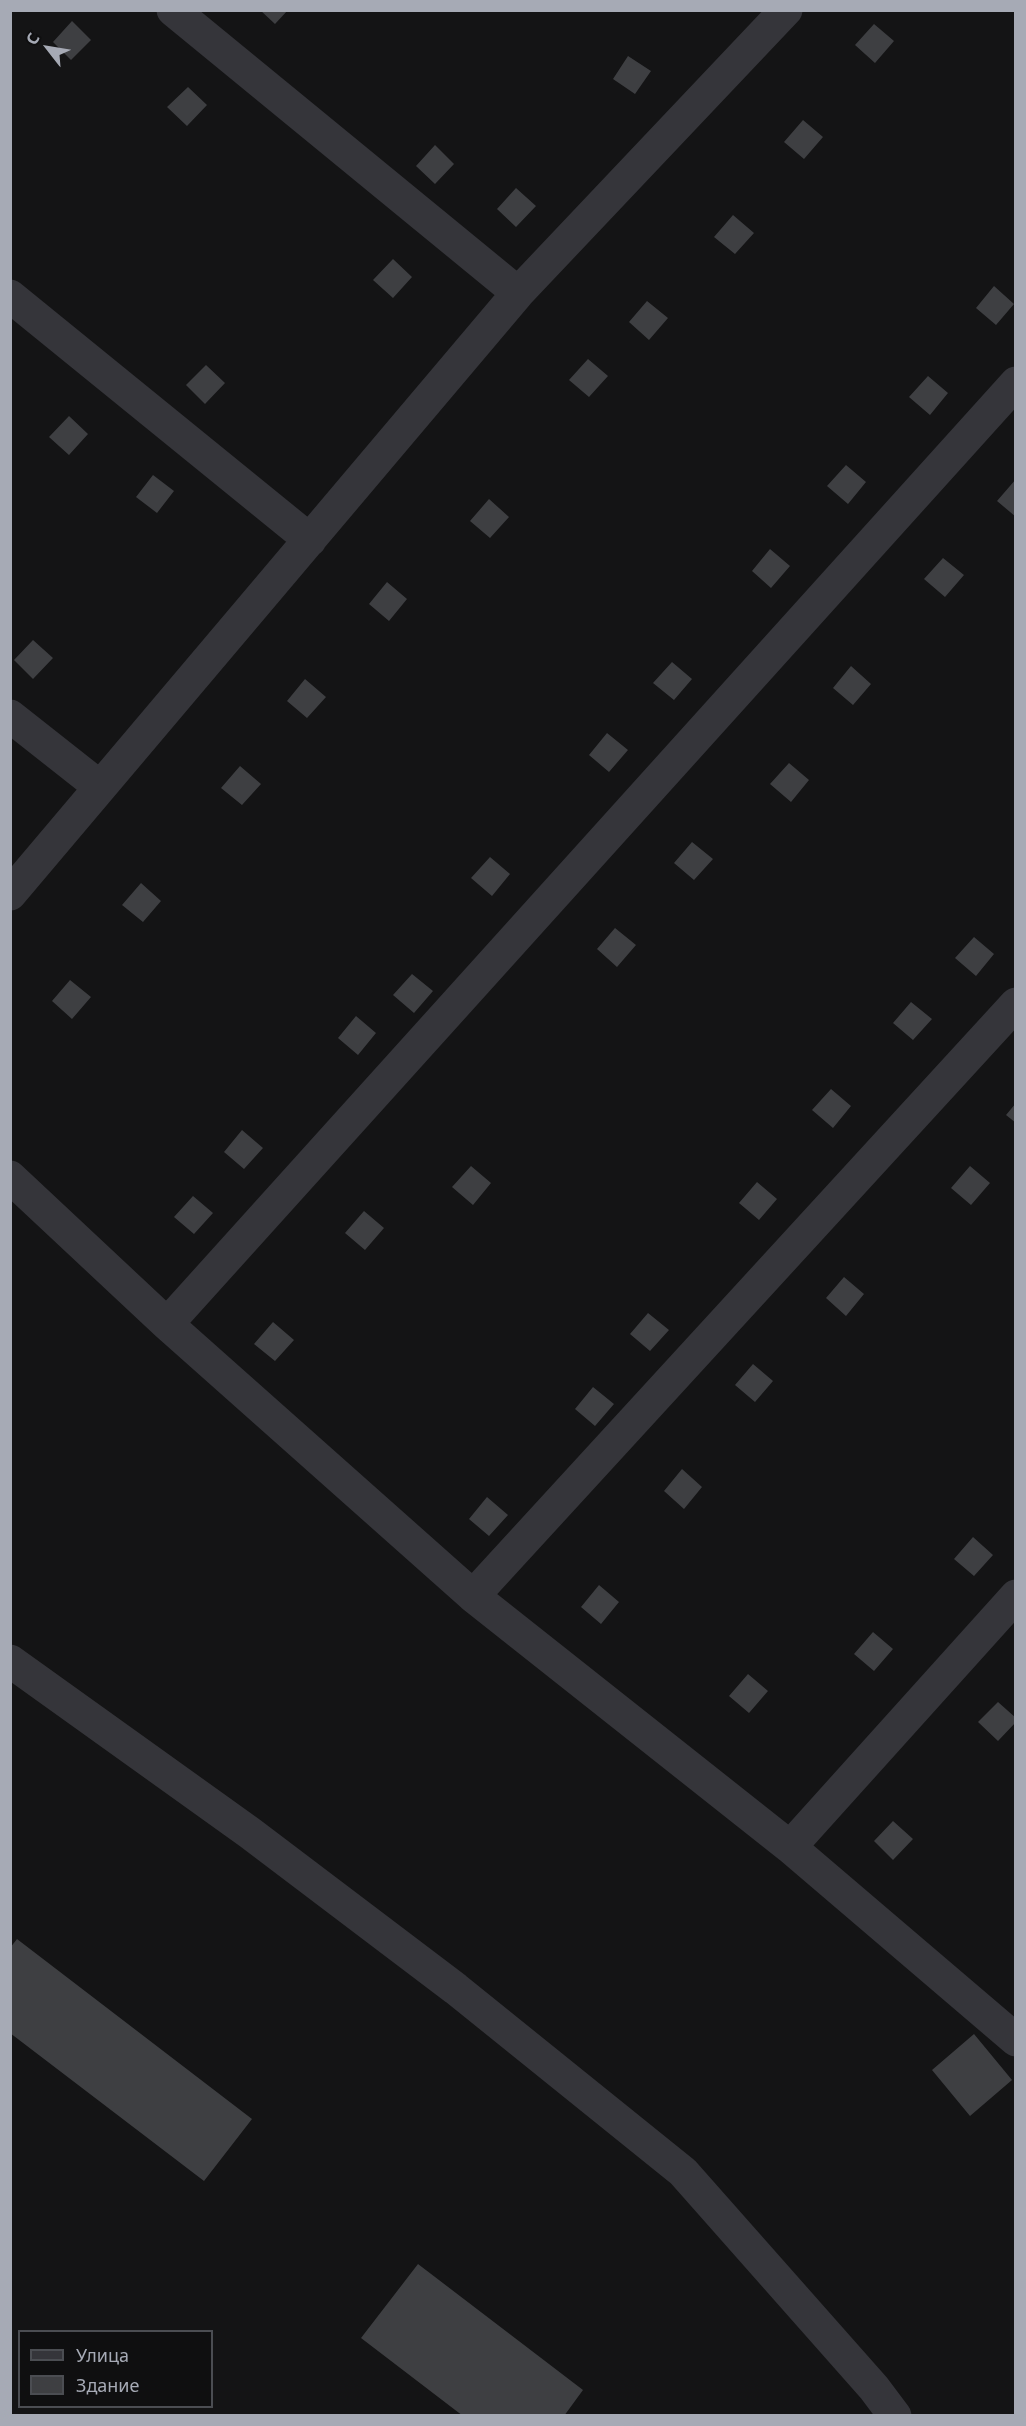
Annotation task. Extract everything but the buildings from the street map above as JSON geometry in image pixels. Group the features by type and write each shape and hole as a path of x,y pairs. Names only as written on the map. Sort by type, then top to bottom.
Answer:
{"street":[{"path":"173,10 518,293"},
{"path":"10,894 518,293 786,10"},
{"path":"10,296 310,540"},
{"path":"167,1324 1016,383"},
{"path":"10,716 100,787"},
{"path":"473,1596 1016,1004"},
{"path":"10,1177 167,1324 473,1596 790,1847 1016,2040"},
{"path":"790,1847 1016,1596"},
{"path":"10,1661 250,1833 456,1989 683,2172 874,2388 895,2415"}]}
